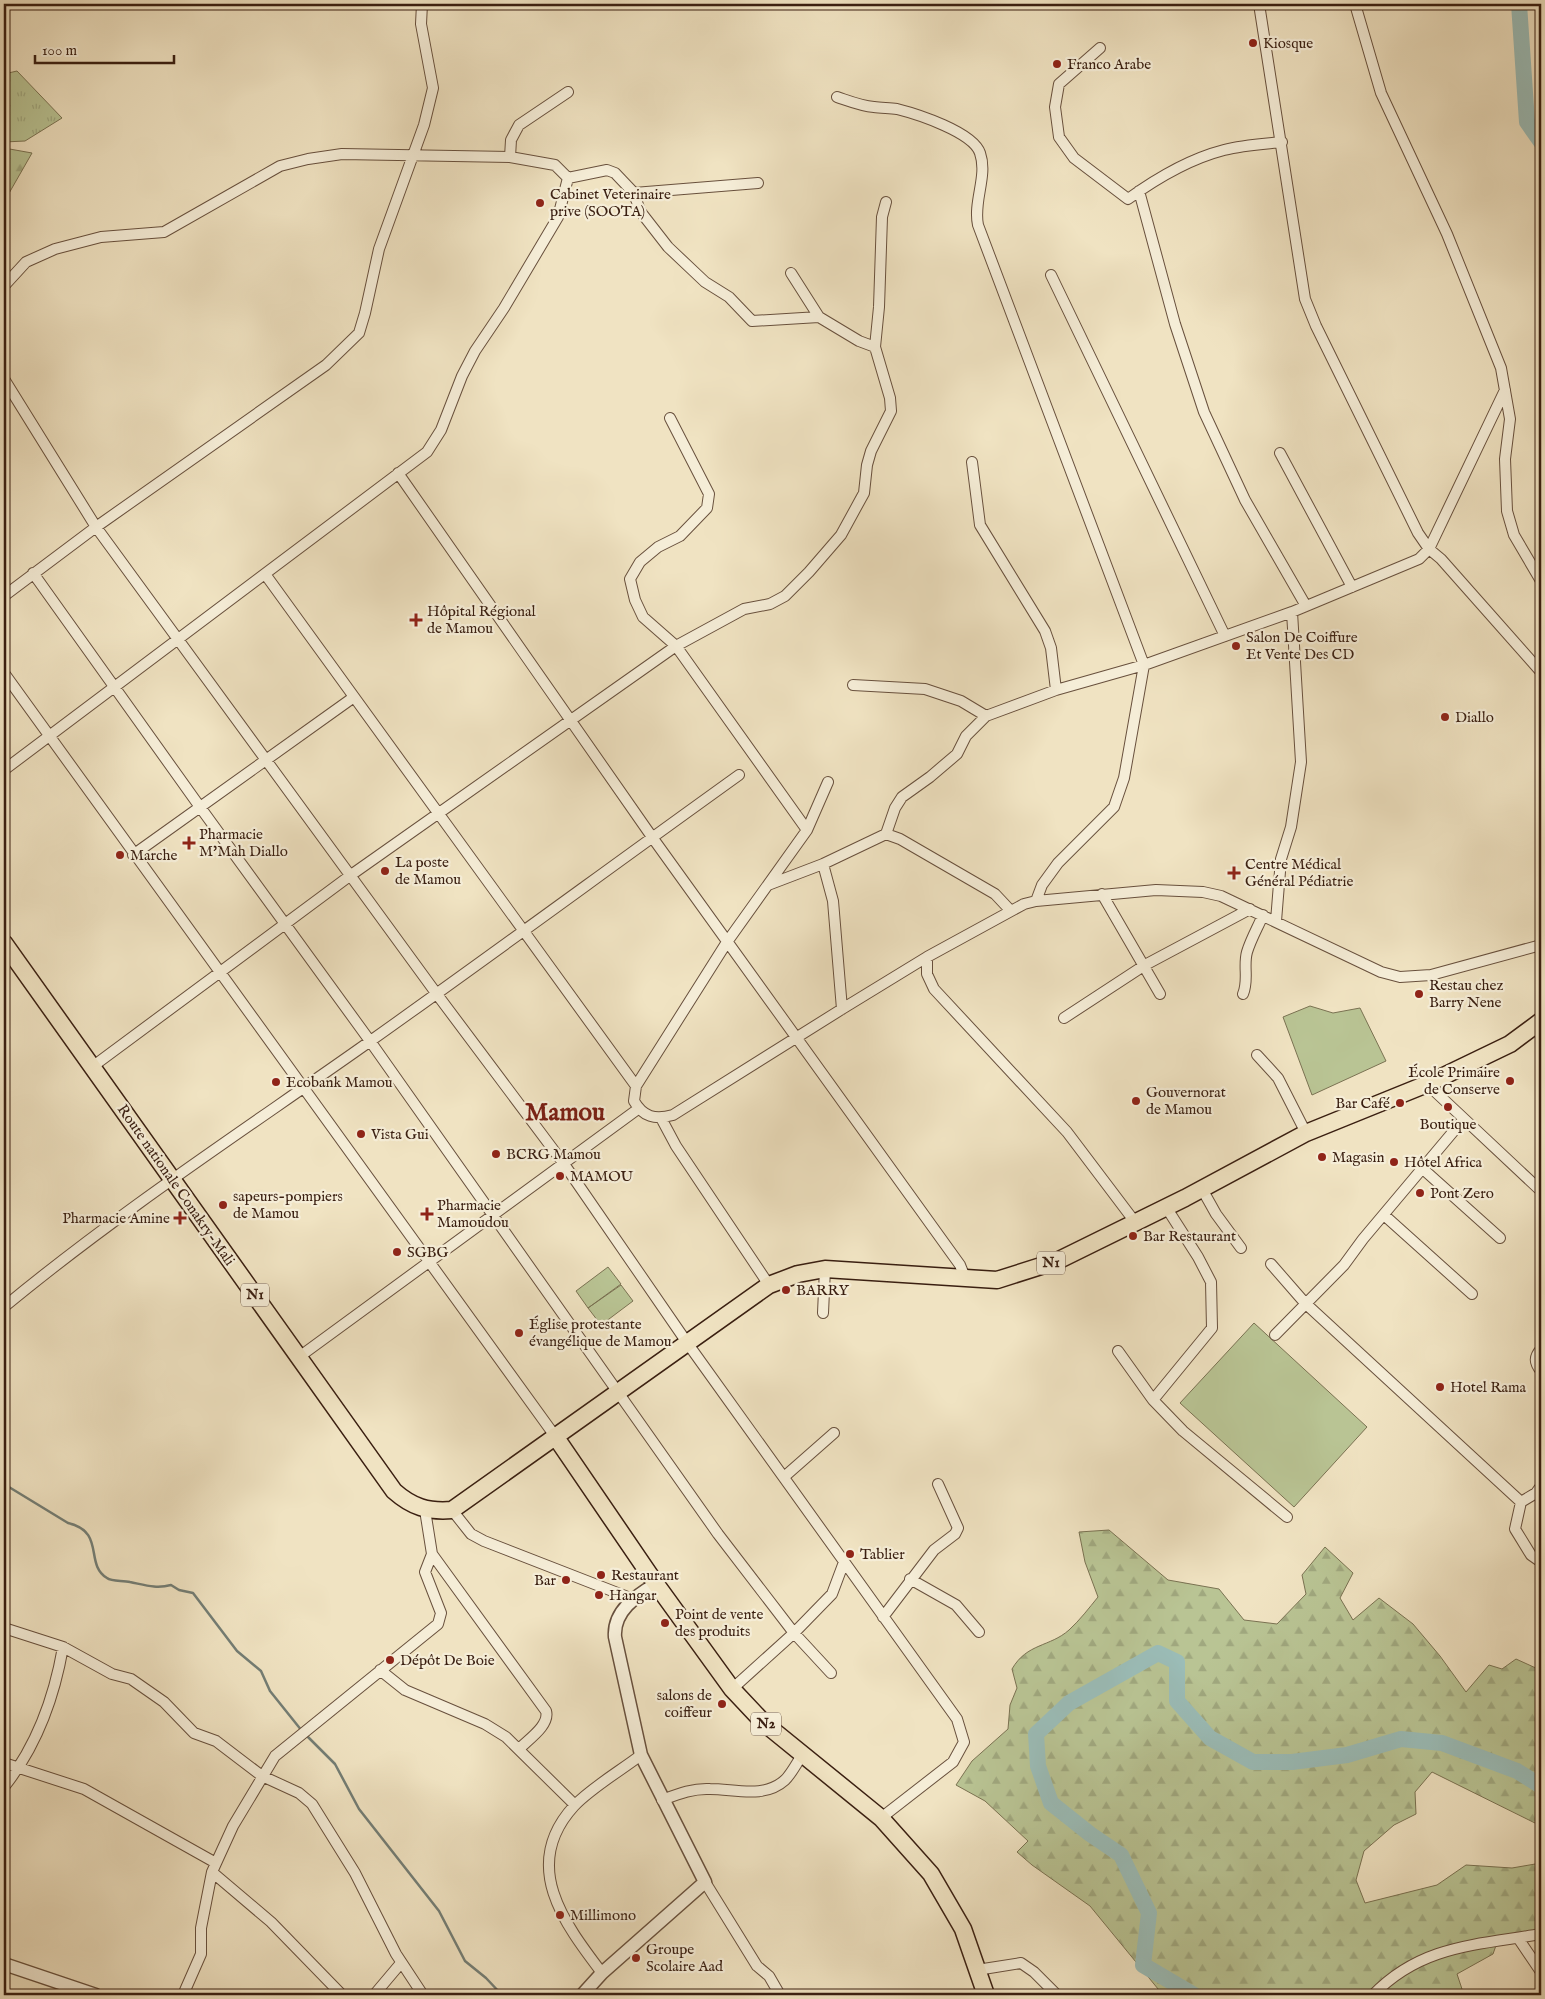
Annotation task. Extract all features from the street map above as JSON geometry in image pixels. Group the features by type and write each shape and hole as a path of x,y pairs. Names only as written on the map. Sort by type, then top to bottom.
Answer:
{"highway":[{"name":"Route nationale Conakry-Mali","path":"4,942 394,1491 407,1503 425,1510 452,1510"},
{"name":"N1","path":"452,1510 770,1285 798,1274 825,1269 966,1280 996,1280 1057,1261 1202,1189 1306,1134 1427,1084 1510,1044 1541,1021"},
{"name":"N2","path":"555,1436 656,1584 732,1689 764,1723 881,1818 935,1881 963,1929 986,1995"}],"street":[{"path":"4,596 96,527 326,365 359,333 366,313 379,249 424,125 433,88 421,24 422,4"},
{"path":"1259,4 1306,299 1324,344 1418,533 1429,549 1442,559 1541,672"},
{"path":"1355,4 1381,93 1447,234 1500,368 1510,419 1506,459 1507,511 1514,536 1541,581"},
{"path":"1100,48 1059,84 1055,107 1058,137 1074,158 1128,199 1186,163 1224,150 1282,142"},
{"path":"510,157 511,140 519,125 568,92"},
{"path":"837,97 858,105 895,109 913,114 964,136 980,152 982,164 976,214 978,225 1144,665 1124,778 1114,807 1054,868 1042,885 1036,901"},
{"path":"4,286 26,262 55,249 101,237 164,232 280,166 342,154 510,157 555,165 568,178"},
{"path":"568,178 607,170 623,180 634,193 640,211 668,247 705,282 729,297 752,321 819,317"},
{"path":"4,770 427,452 441,430 474,351 504,308 558,217 568,178"},
{"path":"634,193 758,183"},
{"path":"1139,191 1175,324 1204,412 1245,500 1306,606"},
{"path":"92,1067 351,875 676,646 744,609 770,604 785,596 841,535 864,493 867,464 891,411 890,398 875,347 879,307 882,217 886,202"},
{"path":"791,273 819,317 859,341 875,347"},
{"path":"1051,275 1225,636"},
{"path":"4,379 96,527 436,993 564,1164 688,1344 957,1720 964,1742 953,1762 881,1818"},
{"path":"886,834 895,808 902,797 957,754 966,736 986,716 1056,690 1144,665 1292,612 1420,559 1429,549 1505,390"},
{"path":"670,418 709,494 707,508 680,536 658,547 640,562 630,579 635,600 643,617 676,646 807,830"},
{"path":"1280,453 1352,587"},
{"path":"972,462 980,525 1045,631 1051,648 1056,690"},
{"path":"398,473 652,837 960,1264 966,1280"},
{"path":"34,573 200,808 370,1041 718,1534 794,1633 831,1673"},
{"path":"265,574 636,1086"},
{"path":"1276,921 1281,859 1291,827 1301,762 1292,612"},
{"path":"4,673 133,855 555,1436"},
{"path":"853,685 925,689 960,701 986,716"},
{"path":"133,855 354,697"},
{"path":"4,1307 64,1258 172,1179 370,1041 738,775"},
{"path":"828,782 807,830 727,942 636,1086 634,1101 638,1109 652,1118 661,1118 684,1109 927,957 1010,910 1036,901 1156,890 1203,892 1221,896 1382,972 1400,977 1430,975 1541,945"},
{"path":"768,885 823,864 886,834 900,839 995,894 1010,910"},
{"path":"823,864 833,901 842,1009"},
{"path":"1102,894 1145,965 1160,994"},
{"path":"1064,1018 1145,965 1250,910"},
{"path":"1243,994 1247,984 1245,964 1247,952 1263,915"},
{"path":"927,957 928,974 934,989 1068,1132 1136,1222"},
{"path":"1257,1055 1278,1078 1306,1134"},
{"path":"1427,1084 1463,1120 1541,1191"},
{"path":"299,1357 638,1109"},
{"path":"661,1118 676,1146 770,1285"},
{"path":"1275,1335 1304,1303 1344,1265 1463,1120"},
{"path":"1423,1169 1500,1238"},
{"path":"1202,1189 1216,1214 1241,1248"},
{"path":"1153,1400 1212,1328 1211,1282 1198,1257 1166,1207"},
{"path":"1384,1215 1472,1294"},
{"path":"1270,1264 1304,1303 1520,1502"},
{"path":"823,1314 825,1269"},
{"path":"1541,1349 1535,1356 1535,1362 1541,1371"},
{"path":"1118,1351 1153,1400 1183,1431 1287,1517"},
{"path":"784,1477 834,1433"},
{"path":"883,1617 910,1579 934,1550 955,1534 958,1528 938,1484"},
{"path":"1520,1502 1536,1493 1541,1486"},
{"path":"1520,1502 1515,1529 1531,1555 1541,1562"},
{"path":"425,1510 432,1554 546,1711 547,1719 545,1723 520,1748"},
{"path":"452,1510 471,1534 484,1541 633,1599"},
{"path":"183,1995 201,1954 201,1928 214,1867 233,1826 275,1756 324,1714 438,1624 441,1613 424,1572 432,1554"},
{"path":"732,1689 794,1633 832,1594 844,1562"},
{"path":"910,1579 956,1605 979,1632"},
{"path":"656,1584 633,1599 616,1621 614,1628 641,1755 705,1882 757,1966 769,1976 780,1995"},
{"path":"4,1628 63,1647 112,1674 131,1678 164,1702 194,1733 216,1741 262,1776 299,1792 312,1804 355,1873 401,1963 423,1995"},
{"path":"4,1787 18,1770 44,1724 63,1647"},
{"path":"380,1670 405,1690 484,1724 520,1748 575,1805"},
{"path":"662,1800 687,1791 710,1789 749,1793 773,1786 785,1780 803,1754"},
{"path":"602,1973 560,1915 550,1877 551,1840 557,1827 575,1805 641,1755"},
{"path":"4,1763 18,1770 84,1790 214,1867 342,1995"},
{"path":"588,1993 602,1973 705,1882"},
{"path":"1373,1995 1388,1980 1427,1956 1490,1940 1541,1934"},
{"path":"1518,1938 1541,1972"},
{"path":"374,1995 401,1963"},
{"path":"978,1970 1021,1963 1034,1972 1057,1995"},
{"path":"4,1964 96,1995"}],"green space":[{"path":"17,71 62,118 25,141 4,142 4,74"},
{"path":"4,148 32,153 4,202"},
{"path":"1310,1006 1333,1013 1360,1008 1386,1061 1312,1095 1283,1017"},
{"path":"608,1267 621,1284 588,1308 576,1291"},
{"path":"621,1285 633,1301 601,1325 588,1308"},
{"path":"1254,1323 1367,1427 1294,1507 1180,1403"},
{"path":"1109,1530 1168,1580 1219,1589 1244,1620 1277,1624 1306,1594 1302,1575 1325,1547 1353,1573 1340,1598 1353,1620 1379,1598 1413,1624 1440,1656 1466,1692 1489,1665 1502,1669 1516,1659 1538,1669 1541,1666 1541,1826 1432,1772 1415,1792 1416,1814 1394,1825 1364,1851 1356,1880 1365,1903 1437,1885 1466,1865 1512,1868 1541,1863 1541,1931 1499,1937 1493,1954 1457,1974 1464,1995 1163,1995 1090,1906 1032,1865 1017,1852 1028,1841 985,1801 956,1785 972,1761 1008,1729 1010,1705 1017,1688 1012,1669 1018,1661 1025,1654 1054,1640 1069,1630 1098,1597 1085,1562 1079,1532"}],"waterway":[{"path":"1519,4 1527,122 1541,142"},
{"path":"4,1484 68,1523 80,1527 87,1533 100,1572 107,1578 155,1587 171,1585 179,1590 193,1593 237,1651 261,1671 270,1691 302,1731"},
{"path":"1194,1995 1143,1965 1149,1913 1121,1855 1090,1834 1051,1803 1038,1766 1036,1734 1069,1703 1158,1653 1177,1662 1177,1701 1210,1738 1253,1762 1292,1762 1347,1755 1401,1739 1442,1743 1517,1771 1541,1786"},
{"path":"306,1735 335,1764 359,1809 439,1911 465,1961 486,1978 502,1995"}],"place":[{"name":"Kiosque","path":"1253,43"},
{"name":"Franco Arabe","path":"1057,64"},
{"name":"Cabinet Veterinaire prive (SOOTA)","path":"540,203"},
{"name":"Hôpital Régional de Mamou","path":"416,620"},
{"name":"Salon De Coiffure Et Vente Des CD","path":"1236,646"},
{"name":"Diallo","path":"1445,717"},
{"name":"Pharmacie M'Mah Diallo","path":"189,843"},
{"name":"Marche","path":"120,855"},
{"name":"La poste de Mamou","path":"385,871"},
{"name":"Centre Médical Général Pédiatrie","path":"1234,873"},
{"name":"Restau chez Barry Nene","path":"1419,994"},
{"name":"École Primaire de Conserve","path":"1510,1081"},
{"name":"Ecobank Mamou","path":"276,1082"},
{"name":"Gouvernorat de Mamou","path":"1136,1101"},
{"name":"Bar Café","path":"1400,1103"},
{"name":"Boutique","path":"1448,1107"},
{"name":"Vista Gui","path":"361,1134"},
{"name":"BCRG Mamou","path":"496,1154"},
{"name":"Magasin","path":"1322,1157"},
{"name":"Hôtel Africa","path":"1394,1162"},
{"name":"MAMOU","path":"560,1176"},
{"name":"Pont Zero","path":"1420,1193"},
{"name":"sapeurs-pompiers de Mamou","path":"223,1205"},
{"name":"Pharmacie Mamoudou","path":"427,1214"},
{"name":"Pharmacie Amine","path":"180,1218"},
{"name":"Bar Restaurant","path":"1133,1236"},
{"name":"SGBG","path":"397,1252"},
{"name":"BARRY","path":"786,1290"},
{"name":"Église protestante évangélique de Mamou","path":"519,1333"},
{"name":"Hotel Rama","path":"1440,1387"},
{"name":"Tablier","path":"850,1554"},
{"name":"Restaurant","path":"601,1575"},
{"name":"Bar","path":"566,1580"},
{"name":"Hangar","path":"599,1595"},
{"name":"Point de vente des produits","path":"665,1623"},
{"name":"Dépôt De Boie","path":"390,1660"},
{"name":"salons de coiffeur","path":"722,1704"},
{"name":"Millimono","path":"560,1915"},
{"name":"Groupe Scolaire Aad","path":"636,1958"}],"district":[{"name":"Mamou","path":"565,1113"}]}
